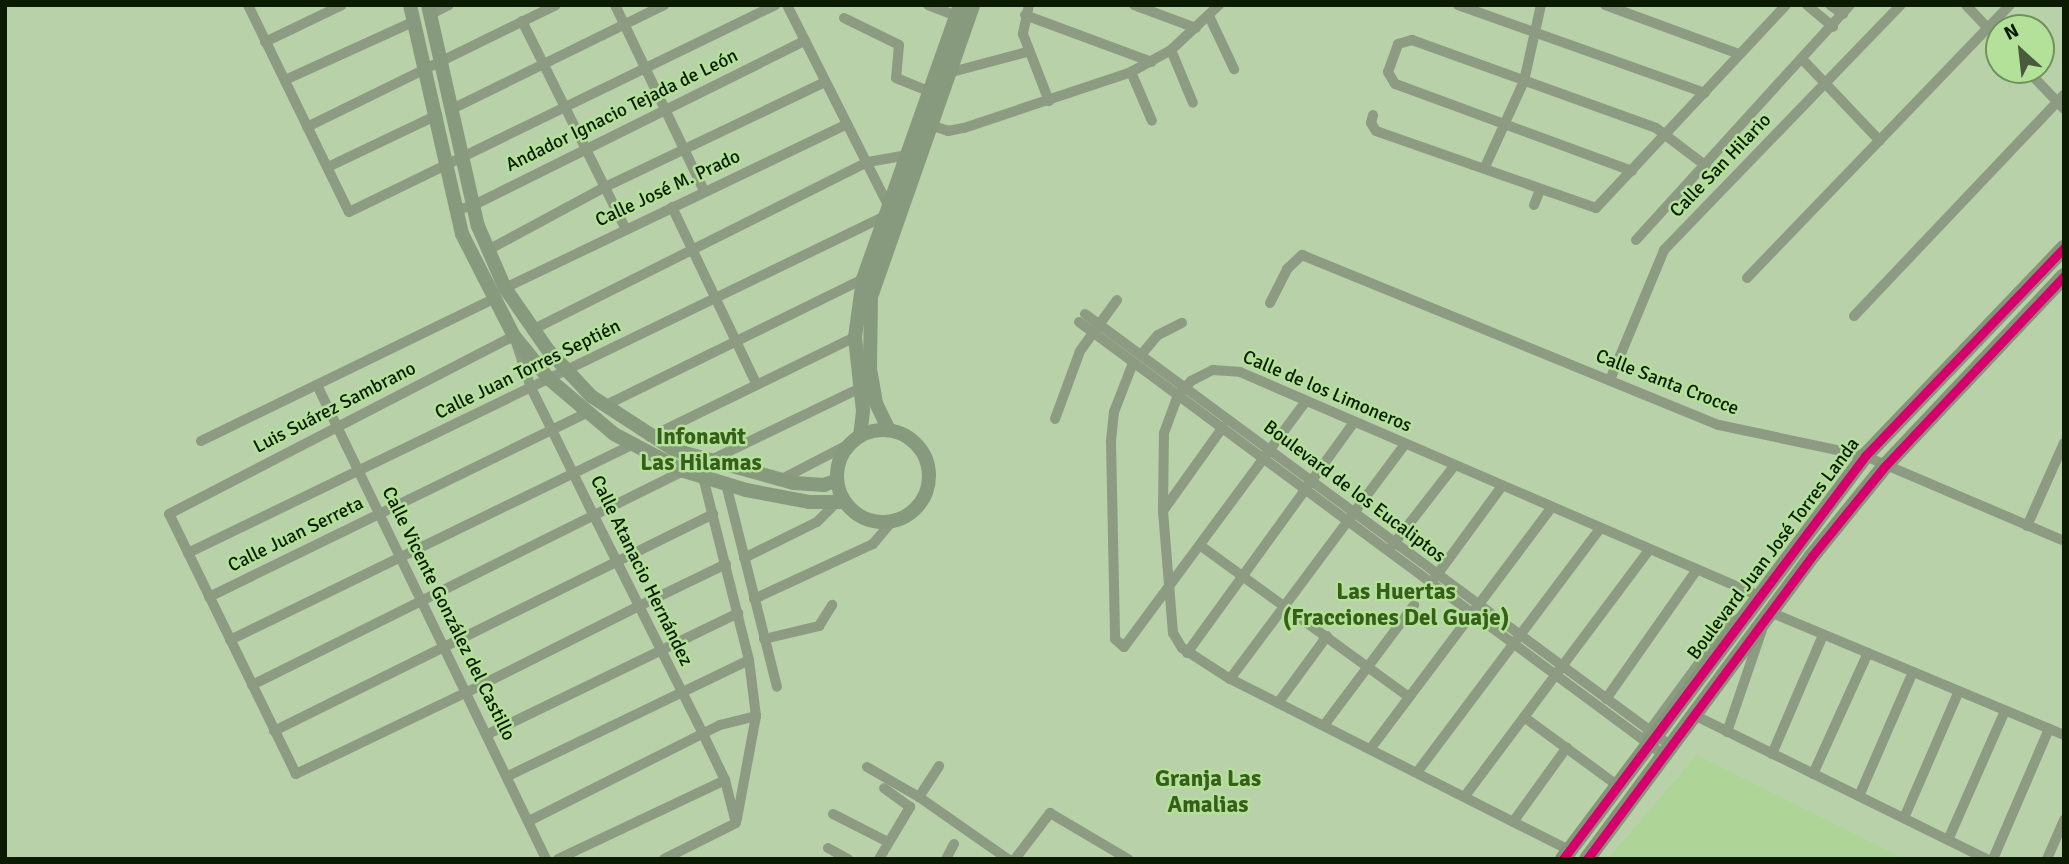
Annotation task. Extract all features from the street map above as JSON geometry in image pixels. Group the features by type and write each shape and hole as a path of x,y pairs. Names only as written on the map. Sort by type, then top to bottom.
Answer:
{"main road":[{"name":"Boulevard Juan José Torres Landa","path":"1566,854 1649,737 1744,617 1865,456 2064,248"},
{"name":"Boulevard Juan José Torres Landa","path":"1587,859 1769,614 1885,466 2064,276"}],"street":[{"path":"248,5 349,212 462,161 564,106 775,5"},
{"path":"265,42 342,5"},
{"path":"410,5 437,115 445,169 455,210 493,299 514,335 549,379 586,413 631,445 684,471 726,484 809,502 840,503 865,519 892,521"},
{"path":"449,5 430,10 454,108 472,206 505,288 532,330 566,371 604,405 650,437 709,461 780,480 824,485 837,480"},
{"path":"307,127 556,5"},
{"path":"615,5 704,191"},
{"path":"454,108 664,5"},
{"path":"787,5 868,162 885,211"},
{"path":"840,503 837,480 842,455 856,440 860,388 855,337 863,279 903,156 958,10 928,5"},
{"path":"754,599 873,544 892,521 915,509 923,499 929,475 927,462 913,441 889,430 876,403 870,368 871,297 973,5"},
{"path":"1134,5 1196,28"},
{"path":"930,125 956,130 1131,72 1171,50 1219,5"},
{"path":"1458,5 1705,93"},
{"path":"1485,167 1524,80 1537,33 1541,5"},
{"path":"1605,5 1739,54"},
{"path":"1373,115 1371,123 1376,131 1596,208 1786,5"},
{"path":"1807,5 1833,27"},
{"path":"1830,5 1843,14"},
{"path":"1636,240 1804,61 1850,5"},
{"name":"Calle San Hilario","path":"1610,380 1664,250 1901,5"},
{"path":"1966,5 1985,25"},
{"path":"1049,101 1027,52 1022,29 1027,10 1152,62"},
{"path":"1209,16 1234,69"},
{"path":"844,18 899,45 896,78 928,91"},
{"path":"285,80 415,21"},
{"path":"523,21 583,149 625,228"},
{"path":"1747,278 1985,31"},
{"path":"1632,171 1390,80 1388,72 1398,44 1405,39 1668,134 1706,166"},
{"name":"Andador Ignacio Tejada de León","path":"455,210 472,206 665,108 805,41"},
{"path":"1171,50 1193,103"},
{"path":"948,73 1027,52"},
{"path":"1804,61 1880,141"},
{"path":"1131,72 1152,121"},
{"path":"488,250 603,188 825,82"},
{"path":"1854,316 2061,102 2042,84"},
{"path":"328,167 437,115"},
{"name":"Calle José M. Prado","path":"505,288 625,228 848,124"},
{"path":"532,330 868,162 903,156"},
{"path":"1534,205 1540,190"},
{"path":"672,207 757,385"},
{"name":"Calle Juan Torres Septién","path":"188,553 716,298 885,211"},
{"name":"Calle Santa Crocce","path":"1270,303 1287,270 1302,255 1719,425 1865,456 2064,541"},
{"path":"604,405 863,279"},
{"path":"201,441 493,299"},
{"path":"1055,419 1073,367 1095,327 1117,300"},
{"name":"Boulevard de los Eucaliptos","path":"1082,318 1668,750"},
{"path":"1182,323 1158,335 1137,359 1116,403 1111,442 1115,639 1124,647 1170,591 1305,402"},
{"name":"Calle Atanacio Hernández","path":"514,335 531,388 725,780 736,823"},
{"name":"Luis Suárez Sambrano","path":"188,553 171,510 514,335"},
{"path":"650,437 855,337"},
{"name":"Calle de los Limoneros","path":"1181,391 1213,370 1232,370 1759,596"},
{"name":"Calle Vicente González del Castillo","path":"317,385 488,734 545,859"},
{"path":"709,461 860,388"},
{"path":"1181,391 1164,433 1163,511 1173,633 1187,653 1230,679 1418,771 1566,854"},
{"name":"Boulevard de los Eucaliptos","path":"1181,391 1223,427 1267,454"},
{"name":"Calle Juan Serreta","path":"209,597 586,413"},
{"path":"1187,653 1354,422"},
{"path":"1163,511 1223,427"},
{"path":"780,480 856,440 889,430"},
{"path":"2027,526 2064,443"},
{"path":"1230,679 1405,444"},
{"path":"230,640 402,559 631,445"},
{"path":"1391,547 1454,466"},
{"path":"252,685 684,471"},
{"path":"664,859 736,823 756,716 749,660 703,477"},
{"path":"726,484 777,687"},
{"path":"1434,579 1502,486"},
{"path":"744,558 817,522 840,503"},
{"path":"1371,748 1551,508"},
{"path":"274,731 713,514"},
{"path":"1418,771 1600,529"},
{"path":"1201,547 1243,573 1409,697"},
{"path":"1465,796 1649,550"},
{"path":"188,553 294,772 467,692 726,564"},
{"path":"1606,699 1696,571"},
{"path":"764,639 819,626 832,605"},
{"path":"1325,724 1414,606"},
{"path":"488,734 738,614"},
{"path":"1727,732 1769,614 2064,735"},
{"path":"1772,754 1823,635"},
{"path":"1278,703 1327,636"},
{"path":"1813,775 1868,653"},
{"path":"508,776 749,660"},
{"name":"Boulevard de los Eucaliptos","path":"1559,670 1606,699 1649,737"},
{"path":"1859,796 1913,672"},
{"path":"1904,818 1958,691"},
{"path":"1948,840 2005,711"},
{"path":"1694,715 1987,859"},
{"path":"529,821 704,736 720,725 756,716"},
{"path":"1524,716 1617,785"},
{"path":"1993,859 2049,729"},
{"path":"1513,822 1567,747"},
{"path":"919,797 939,766"},
{"path":"867,767 919,797 1008,859"},
{"path":"558,859 725,780"},
{"path":"878,859 909,804 884,788"},
{"path":"1015,859 1050,813 1128,859"},
{"path":"833,814 888,842"},
{"path":"2047,859 2064,820"},
{"path":"946,859 954,844"},
{"path":"828,848 848,859"}],"shaded area":[{"path":"1697,755 1905,859 1608,859"}],"cycle path":[{"path":"1563,859 1865,456 2064,248"},
{"path":"1587,859 1812,556 1885,466 2064,276"}],"district":[{"name":"Infonavit Las Hilamas","path":"701,450"},
{"name":"Las Huertas (Fracciones Del Guaje)","path":"1396,605"},
{"name":"Granja Las Amalias","path":"1208,792"}]}
